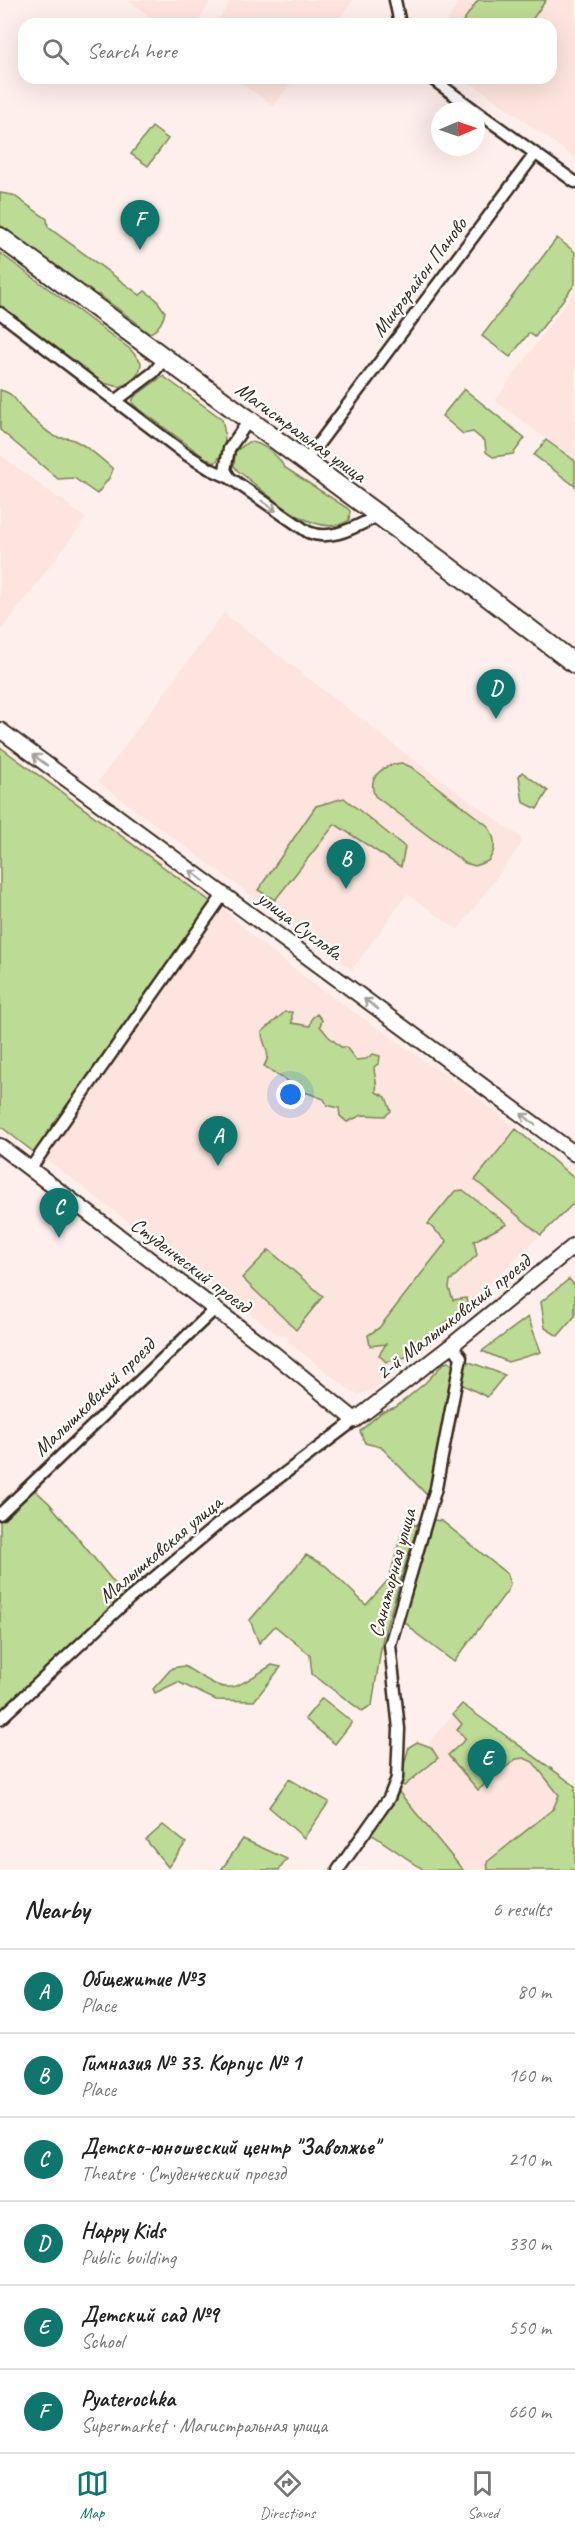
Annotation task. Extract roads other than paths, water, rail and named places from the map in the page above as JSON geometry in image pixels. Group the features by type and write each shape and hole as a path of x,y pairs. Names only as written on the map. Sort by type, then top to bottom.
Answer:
{"highway":[{"name":"Магистральная улица","path":"0,237 575,664"}],"street":[{"path":"395,0 399,18"},
{"path":"439,84 464,102"},
{"path":"485,118 575,182"},
{"name":"Микрорайон Паново","path":"304,462 535,154"},
{"path":"0,313 184,453 230,478 308,532 318,536 329,536 378,516"},
{"path":"117,400 154,372 164,359"},
{"path":"230,478 225,470 228,449 249,420"},
{"name":"улица Суслова","path":"0,730 575,1154"},
{"path":"30,1169 223,895"},
{"name":"Студенческий проезд","path":"0,1146 215,1309 354,1420"},
{"name":"2-й Малышковский проезд","path":"354,1420 452,1346 575,1245"},
{"name":"Малышковский проезд","path":"0,1514 215,1309"},
{"name":"Санаторная улица","path":"338,1870 389,1798 397,1778 399,1729 390,1645 435,1488 461,1357 452,1346"},
{"name":"Малышковская улица","path":"0,1719 139,1591 223,1520 354,1420"}],"place":[{"name":"Pyaterochka","path":"140,250"},
{"name":"Happy Kids","path":"496,719"},
{"name":"Гимназия № 33. Корпус № 1","path":"346,889"},
{"name":"Общежитие №3","path":"218,1166"},
{"name":"Детско-юношеский центр \"Заволжье\"","path":"59,1238"},
{"name":"Детский сад №9","path":"487,1789"}]}
